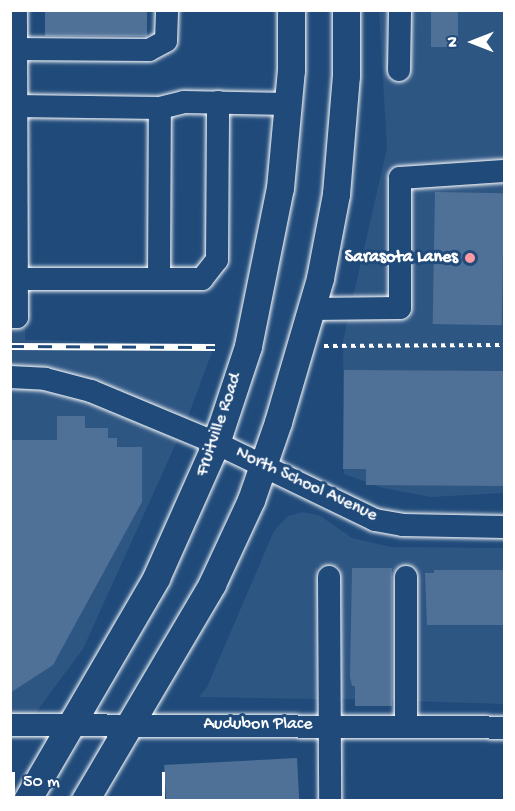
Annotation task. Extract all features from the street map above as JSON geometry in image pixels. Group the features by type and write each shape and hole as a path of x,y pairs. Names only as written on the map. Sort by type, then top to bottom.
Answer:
{"main road":[{"name":"Fruitville Road","path":"27,801 156,578 216,443 248,346 265,273 280,188 289,104 291,10"},
{"path":"85,801 212,584 263,466 312,309 334,203 343,135 346,10"}],"street":[{"path":"14,317 16,279 13,206 16,106 13,49 16,10"},
{"path":"13,49 149,50 166,41 167,10"},
{"path":"399,70 400,10"},
{"path":"16,106 160,108 184,102 289,104"},
{"path":"16,279 202,279 217,260 218,102"},
{"path":"159,279 160,108"},
{"path":"312,309 400,308 400,178 504,171"},
{"name":"North School Avenue","path":"10,377 45,379 76,386 216,443 375,520 403,525 504,527"},
{"path":"329,577 330,801"},
{"path":"406,577 406,726"},
{"name":"Audubon Place","path":"10,725 329,725 504,728"}],"path":[{"path":"302,346 504,345"}],"shaded area":[{"path":"379,11 504,11 504,493 431,497 383,488 344,474 343,341 387,148"},
{"path":"11,328 25,328 25,340 215,344 187,419 62,371 11,367"},
{"path":"11,388 44,389 87,401 178,439 83,649 34,715 11,714"},
{"path":"303,512 319,515 352,538 391,547 504,548 504,704 341,699 341,566 317,566 317,699 199,697 207,687 274,531 288,516"}],"building":[{"path":"45,10 147,10 147,36 45,36"},
{"path":"431,10 458,10 458,47 431,47"},
{"name":"Sarasota Lanes","path":"435,192 504,193 502,325 433,324"},
{"path":"344,370 504,371 504,486 366,485 366,469 343,469"},
{"path":"57,416 85,416 85,428 108,428 108,438 117,438 117,447 142,447 142,502 53,665 10,693 10,440 57,440"},
{"path":"352,568 392,568 392,706 355,706 355,686 352,686 350,677"},
{"path":"434,570 504,570 504,625 427,625 425,573 434,573"},
{"path":"297,758 299,800 166,800 164,765"}],"railway":[{"path":"10,346 215,347"}],"place":[{"name":"Sarasota Lanes","path":"470,258"}]}
